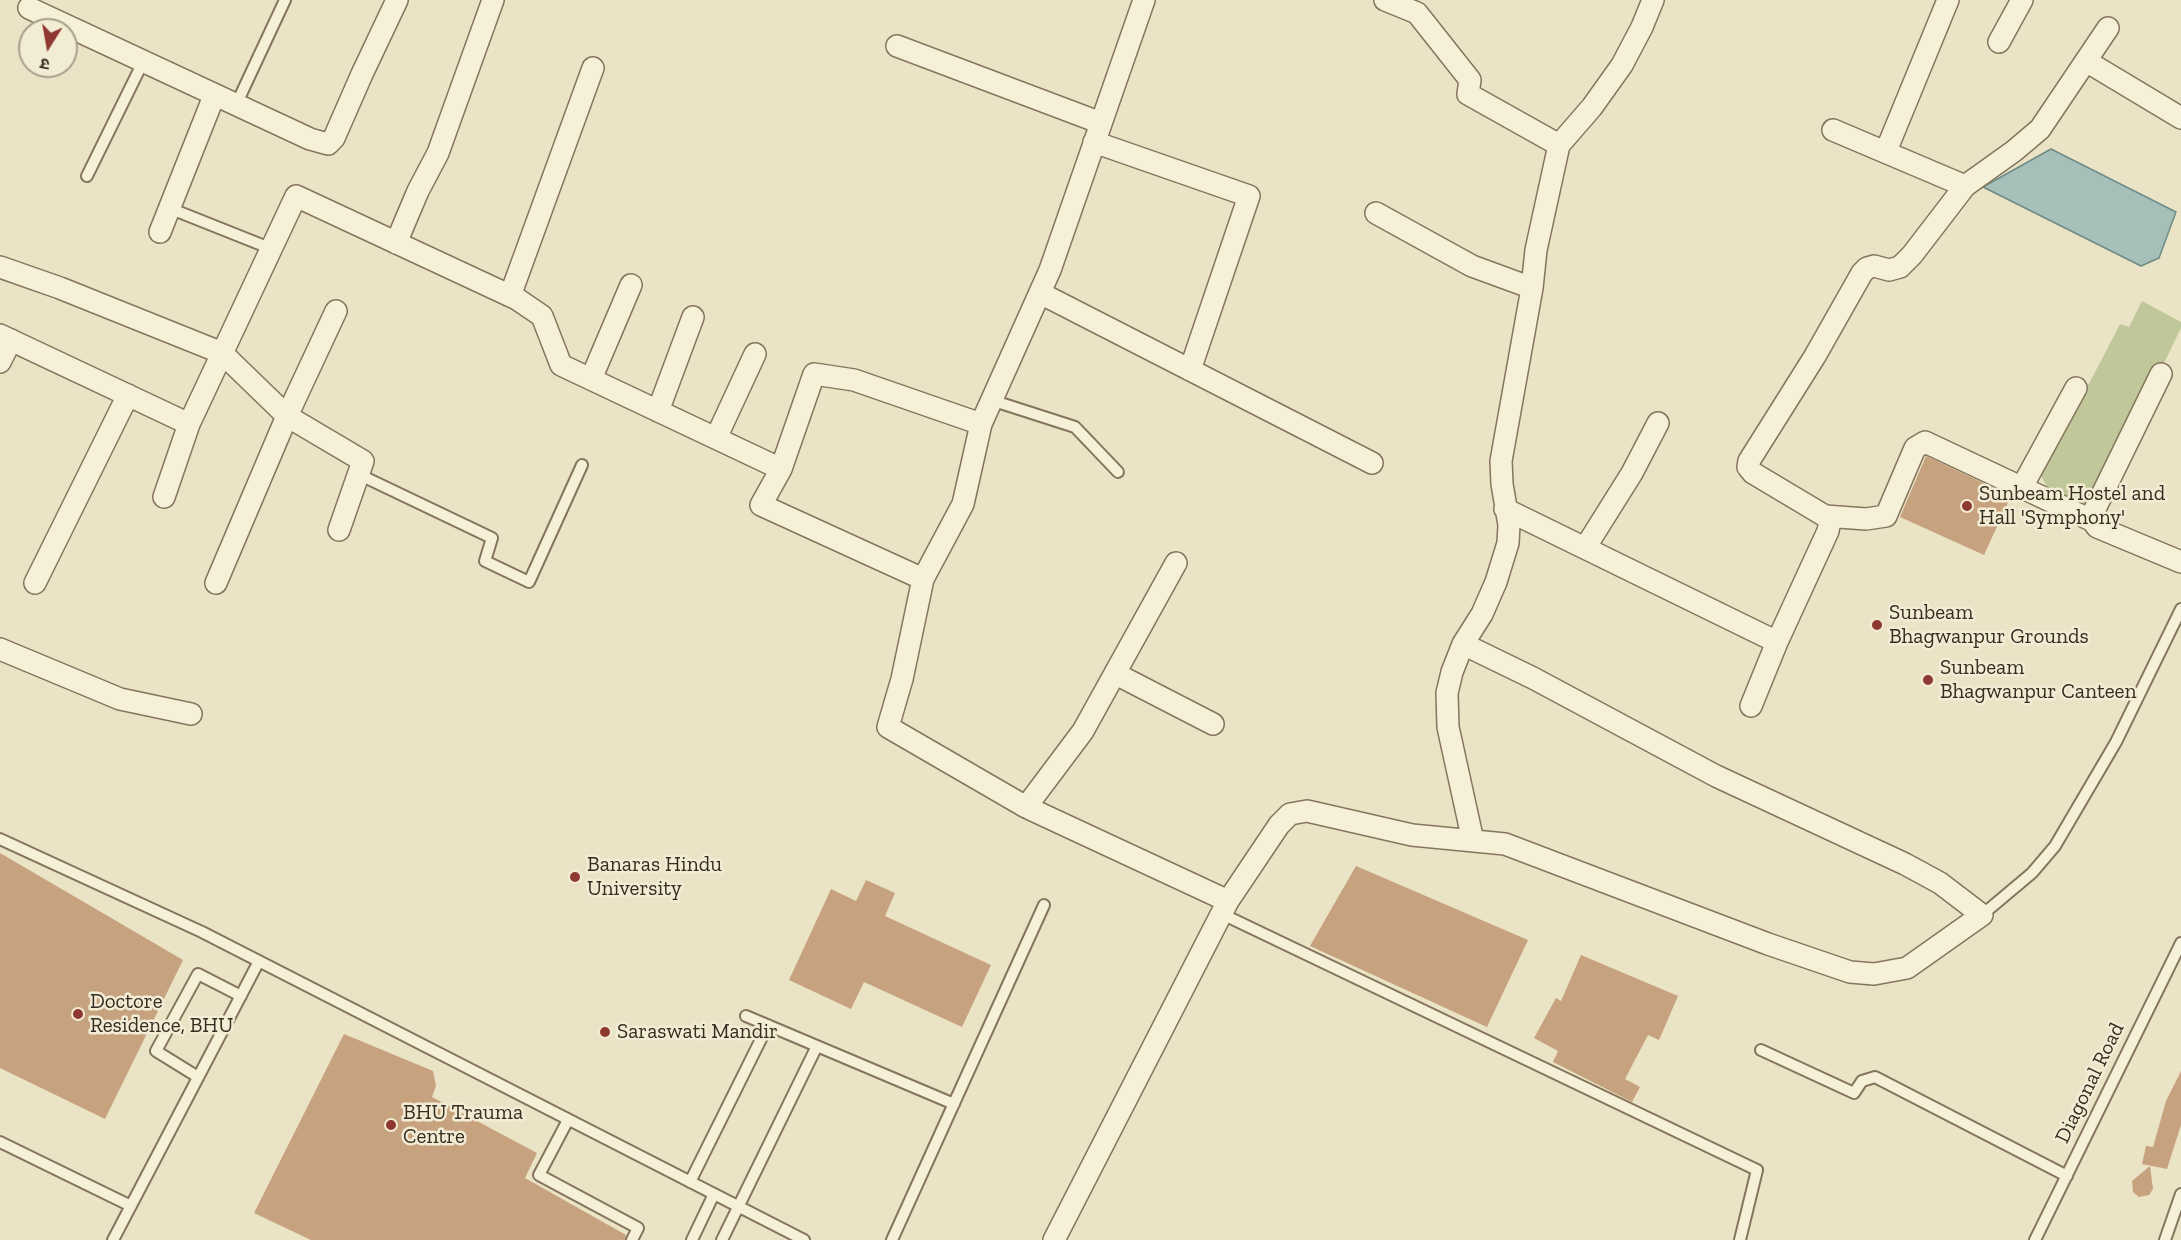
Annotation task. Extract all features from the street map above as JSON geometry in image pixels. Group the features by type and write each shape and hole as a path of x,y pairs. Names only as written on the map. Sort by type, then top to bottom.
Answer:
{"street":[{"path":"25,3 214,96 310,139 328,144 334,138 397,0"},
{"path":"396,243 418,191 438,153 493,0"},
{"path":"1144,0 1050,270 981,423 963,504 923,579 902,679 888,727 1026,807 1225,908"},
{"path":"1385,0 1417,13 1470,80 1468,94 1559,145"},
{"path":"1473,841 1448,727 1447,693 1463,644 1482,614 1496,582 1508,543 1509,525 1505,509 1502,461 1532,288 1536,250 1559,145 1592,107 1622,65 1653,0"},
{"path":"1886,152 1948,0"},
{"path":"1999,42 2022,0"},
{"path":"1751,705 1828,531 1830,521 1754,472 1748,467 1749,461 1815,356 1862,273 1874,266 1889,270 1900,267 1912,255 1965,186 2040,129 2108,28"},
{"path":"897,46 1250,196 1190,370"},
{"path":"2086,62 2181,118"},
{"path":"510,296 593,68"},
{"path":"160,232 214,96"},
{"path":"1833,130 1965,186"},
{"path":"164,497 189,424 296,196 510,296 542,316 561,365 781,469"},
{"path":"1376,213 1472,266 1532,288"},
{"path":"0,267 60,288 222,353 287,416 363,461 339,530"},
{"path":"591,380 631,285"},
{"path":"1040,293 1372,463"},
{"path":"216,583 287,416 336,311"},
{"path":"658,411 693,317"},
{"path":"0,362 5,338 189,424"},
{"path":"716,438 754,354"},
{"path":"923,579 761,505 781,469 814,374 854,380 981,423"},
{"path":"2093,521 2094,511 2161,374"},
{"path":"2022,487 2076,388"},
{"path":"35,583 128,395"},
{"path":"1585,548 1632,473 1658,423"},
{"path":"1825,516 1866,519 1886,516 1915,448 1925,442 2093,521 2097,527 2181,561"},
{"path":"1505,509 1777,642"},
{"path":"1026,807 1083,731 1176,563"},
{"path":"1054,1240 1225,908 1279,825 1290,814 1307,811 1412,835 1505,844 1768,944 1850,972 1874,974 1907,968 1982,915 1940,883 1905,864 1716,777 1533,678 1463,644"},
{"path":"0,649 120,699 191,714"},
{"path":"1116,674 1213,724"}],"lane":[{"path":"236,105 285,0"},
{"path":"87,177 143,62"},
{"path":"169,208 272,249"},
{"path":"992,400 1075,427 1119,472"},
{"path":"358,474 492,538 485,561 529,582 582,465"},
{"path":"1982,915 2032,873 2055,846 2116,742 2181,609"},
{"path":"0,839 202,932 804,1240"},
{"path":"892,1240 1044,905"},
{"path":"1225,908 1757,1170 1740,1240"},
{"name":"Diagonal Road","path":"2035,1240 2180,947"},
{"path":"113,1240 259,961"},
{"path":"198,1077 156,1051 198,974 241,996"},
{"path":"746,1016 954,1104"},
{"path":"690,1182 768,1024"},
{"path":"723,1240 817,1046"},
{"path":"1761,1050 1854,1092 1862,1081 1875,1077 2067,1176"},
{"path":"568,1120 539,1175 638,1228 632,1240"},
{"path":"0,1142 131,1206"},
{"path":"692,1240 714,1194"},
{"path":"2165,1240 2181,1194"}],"green space":[{"path":"2142,301 2181,322 2181,328 2093,509 2047,487 2041,476 2120,324 2129,327"}],"water":[{"path":"2051,149 2176,212 2159,258 2141,266 1983,187"}],"building":[{"path":"1926,456 2011,496 1984,555 1900,517"},
{"name":"Doctore Residence, BHU","path":"0,853 183,960 105,1119 0,1068"},
{"path":"1356,866 1528,940 1487,1027 1310,946"},
{"path":"866,880 895,893 885,916 991,965 962,1027 864,982 851,1009 789,980 831,889 856,901"},
{"path":"1581,955 1678,996 1659,1040 1648,1035 1625,1079 1640,1087 1632,1102 1553,1062 1558,1051 1534,1038 1556,998 1561,1001"},
{"name":"BHU Trauma Centre","path":"344,1034 433,1071 436,1086 432,1097 537,1153 525,1178 626,1235 625,1240 311,1240 254,1213"},
{"path":"2181,1071 2181,1125 2167,1169 2142,1164 2146,1146 2153,1147 2166,1101"},
{"path":"2150,1166 2153,1189 2149,1195 2139,1197 2133,1192 2132,1181"}],"place":[{"name":"Sunbeam Hostel and Hall 'Symphony'","path":"1967,506"},
{"name":"Sunbeam Bhagwanpur Grounds","path":"1877,625"},
{"name":"Sunbeam Bhagwanpur Canteen","path":"1928,680"},
{"name":"Banaras Hindu University","path":"575,877"},
{"name":"Doctore Residence, BHU","path":"78,1014"},
{"name":"Saraswati Mandir","path":"605,1032"},
{"name":"BHU Trauma Centre","path":"391,1125"}]}
